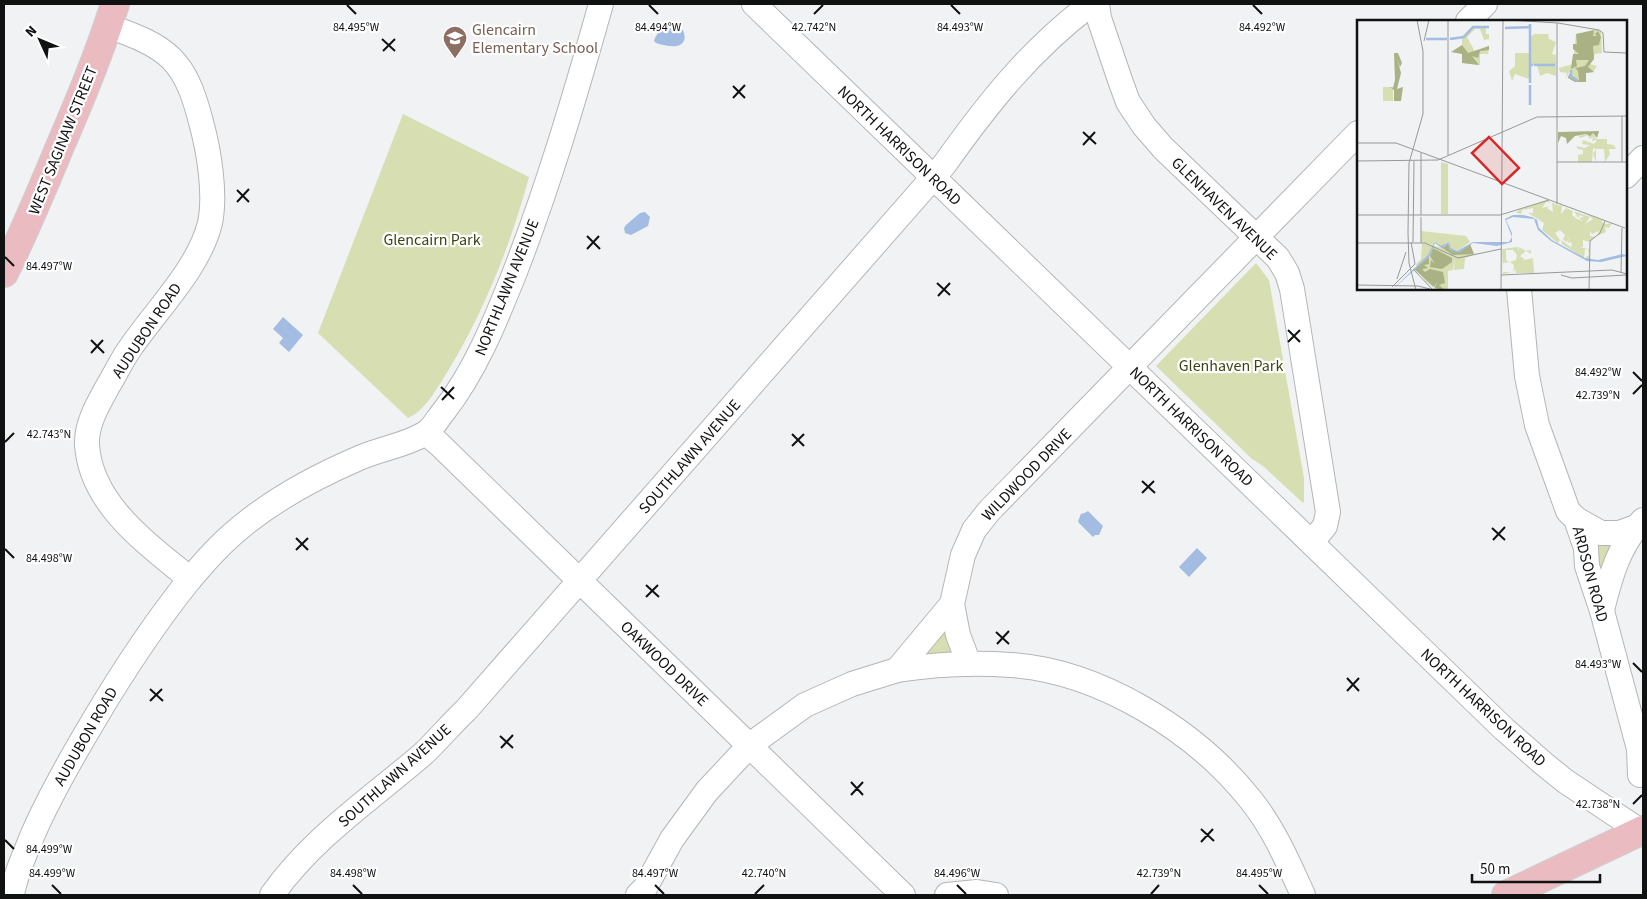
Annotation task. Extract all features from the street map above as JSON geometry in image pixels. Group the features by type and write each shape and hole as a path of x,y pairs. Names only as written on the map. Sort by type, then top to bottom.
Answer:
{"main road":[{"name":"WEST SAGINAW STREET","path":"4,273 26,227 84,90 111,15"},
{"path":"1506,895 1642,831"}],"street":[{"name":"NORTHLAWN AVENUE","path":"426,434 455,396 480,355 527,243 567,125 601,4"},
{"name":"NORTH HARRISON ROAD","path":"754,4 1504,729 1544,764 1597,803 1642,831"},
{"name":"SOUTHLAWN AVENUE","path":"272,895 309,850 431,745 466,710 944,165 985,107 1029,57 1064,25 1092,4"},
{"name":"GLENHAVEN AVENUE","path":"1097,4 1099,18 1128,102 1144,126 1163,148 1278,258 1287,274 1292,289 1328,512 1325,526 1312,542"},
{"path":"1469,20 1485,4"},
{"name":"AUDUBON ROAD","path":"12,895 43,811 75,752 126,667 161,615 190,579 114,510 100,490 90,466 87,434 90,423 130,348 198,255 210,223 212,193 204,134 197,107 184,74 168,54 140,37 111,15"},
{"name":"WILDWOOD DRIVE","path":"897,670 952,604 963,555 974,530 989,511 1357,134"},
{"path":"1627,175 1643,158"},
{"name":"ARDSON ROAD","path":"1522,292 1527,376 1537,425 1568,511 1576,519 1586,548 1587,566 1602,611 1639,748 1640,775"},
{"path":"190,579 216,550 246,524 311,480 359,458 426,434"},
{"name":"OAKWOOD DRIVE","path":"426,434 441,446 903,895"},
{"path":"1576,519 1601,533 1619,533 1640,523"},
{"path":"1602,611 1610,575 1624,546 1640,523"},
{"path":"952,604 958,635 969,664"},
{"path":"642,893 672,839 707,791 750,745 804,705 852,684 897,670 934,665 969,664 1012,665 1050,671 1086,682 1136,705 1176,729 1200,747 1251,799 1272,831 1303,895"},
{"path":"947,895 976,892 996,895"}],"green space":[{"name":"Glencairn Park","path":"403,114 529,177 504,255 470,331 432,396 419,411 408,418 318,333"},
{"name":"Glenhaven Park","path":"1256,263 1269,280 1304,478 1303,503 1263,466 1252,459 1156,366"},
{"path":"1591,543 1611,545 1602,568 1599,568"},
{"path":"945,629 954,653 924,655"}],"water":[{"path":"672,23 683,30 684,41 677,46 666,46 656,43 654,41 658,33"},
{"path":"645,212 650,217 648,226 631,235 625,233 624,228 626,225 640,213"},
{"path":"283,317 303,335 289,352 279,343 283,338 273,329"},
{"path":"1088,511 1103,526 1099,535 1093,537 1078,522 1081,514"},
{"path":"1197,548 1207,558 1189,577 1179,567"}],"place":[{"name":"Glencairn Elementary School","path":"455,59"}]}
